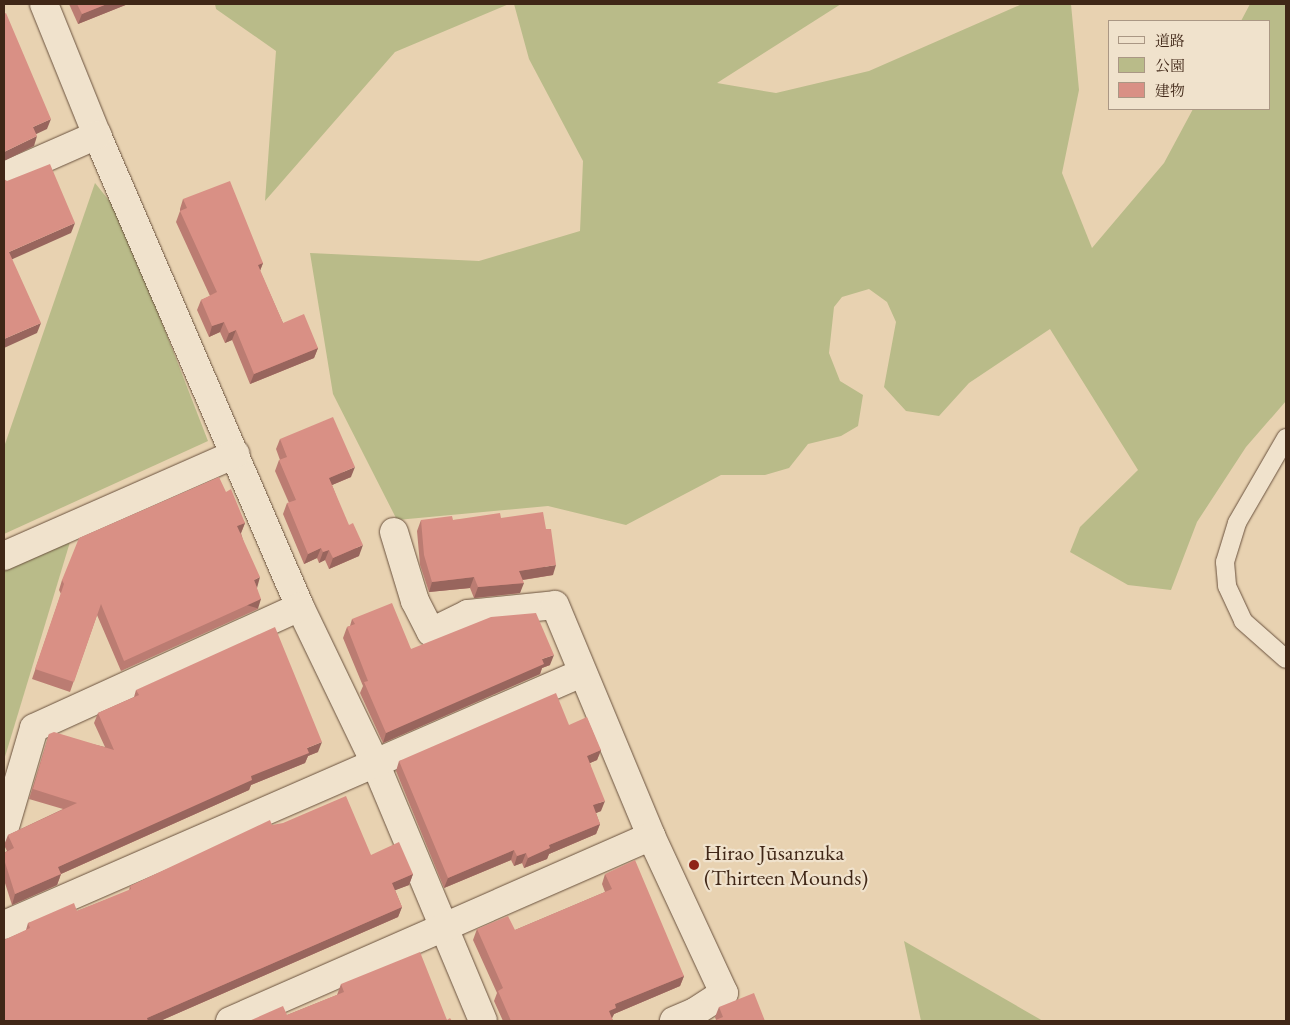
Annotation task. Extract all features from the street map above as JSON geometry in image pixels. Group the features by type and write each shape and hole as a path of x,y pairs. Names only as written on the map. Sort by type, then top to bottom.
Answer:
{"street":[{"path":"44,4 97,135 236,454 300,607 376,765 482,1021"},
{"path":"4,176 97,135"},
{"path":"4,556 236,454"},
{"path":"394,532 415,600 431,632 468,614 555,605 651,836 724,993 696,1012 674,1021"},
{"path":"4,830 34,728 300,607"},
{"path":"4,925 376,765 582,673"},
{"path":"230,1021 651,836"}],"lane":[{"path":"1286,438 1237,523 1225,562 1227,586 1243,621 1286,659"}],"green space":[{"path":"215,4 509,4 395,52 265,201 276,51 216,9"},
{"path":"514,4 841,4 717,83 776,93 869,71 1022,4 1071,4 1079,90 1062,173 1092,248 1164,163 1192,110 1270,110 1270,20 1242,20 1250,4 1286,4 1286,401 1246,447 1197,522 1171,590 1128,585 1070,552 1080,527 1138,470 1050,329 969,383 939,416 906,411 884,387 896,322 887,302 869,289 842,297 834,307 829,353 840,381 863,395 858,426 841,436 808,444 789,468 765,475 721,475 626,525 548,506 397,520 333,394 310,253 479,261 580,231 583,161 529,59"},
{"path":"95,183 120,214 208,441 4,534 4,447"},
{"path":"70,542 4,760 4,571"},
{"path":"904,941 1043,1021 921,1021"}],"building":[{"path":"77,4 107,4 82,14"},
{"path":"6,13 51,119 33,127 37,136 4,152 4,14"},
{"path":"50,164 75,223 9,252 41,323 4,339 4,179 7,181"},
{"path":"230,181 263,263 258,265 283,323 304,314 318,348 254,374 236,330 229,333 224,322 212,326 201,300 217,292 180,211 187,208 183,199"},
{"path":"333,417 355,467 329,478 349,525 353,523 363,545 333,558 329,550 323,552 321,548 308,554 287,503 296,500 279,460 287,457 280,439"},
{"path":"219,477 226,492 231,489 245,523 237,526 260,577 254,580 261,599 124,661 101,604 74,682 35,669 64,584 62,580 79,538"},
{"path":"543,512 546,529 551,529 556,565 519,571 524,583 478,587 474,577 432,582 424,555 421,520 452,516 453,520 500,513 501,518"},
{"path":"392,603 411,649 491,617 536,613 554,655 542,659 544,664 386,733 364,682 368,681 347,627 355,624 352,619"},
{"path":"275,627 322,742 307,748 309,753 251,776 252,780 58,867 61,874 15,894 4,859 4,853 14,848 8,835 77,803 33,789 49,734 54,732 114,750 98,713 139,695 136,690"},
{"path":"556,693 569,725 587,717 601,750 587,756 605,801 593,805 600,824 549,845 550,848 528,858 526,853 517,856 514,850 448,878 399,761"},
{"path":"346,796 371,855 399,842 413,874 392,883 402,907 147,1018 148,1021 4,1021 4,940 30,928 28,923 74,903 77,911 131,889 130,886 270,820 272,825 283,823"},
{"path":"635,860 684,976 615,1004 616,1008 609,1011 613,1021 511,1021 498,991 503,988 477,929 508,916 515,930 612,889 605,874"},
{"path":"420,952 447,1020 450,1018 452,1021 249,1021 283,1006 287,1015 344,992 341,984"},
{"path":"754,993 765,1021 713,1021 723,1017 719,1007"}],"place":[{"name":"Hirao Jūsanzuka (Thirteen Mounds)","path":"694,865"}]}
